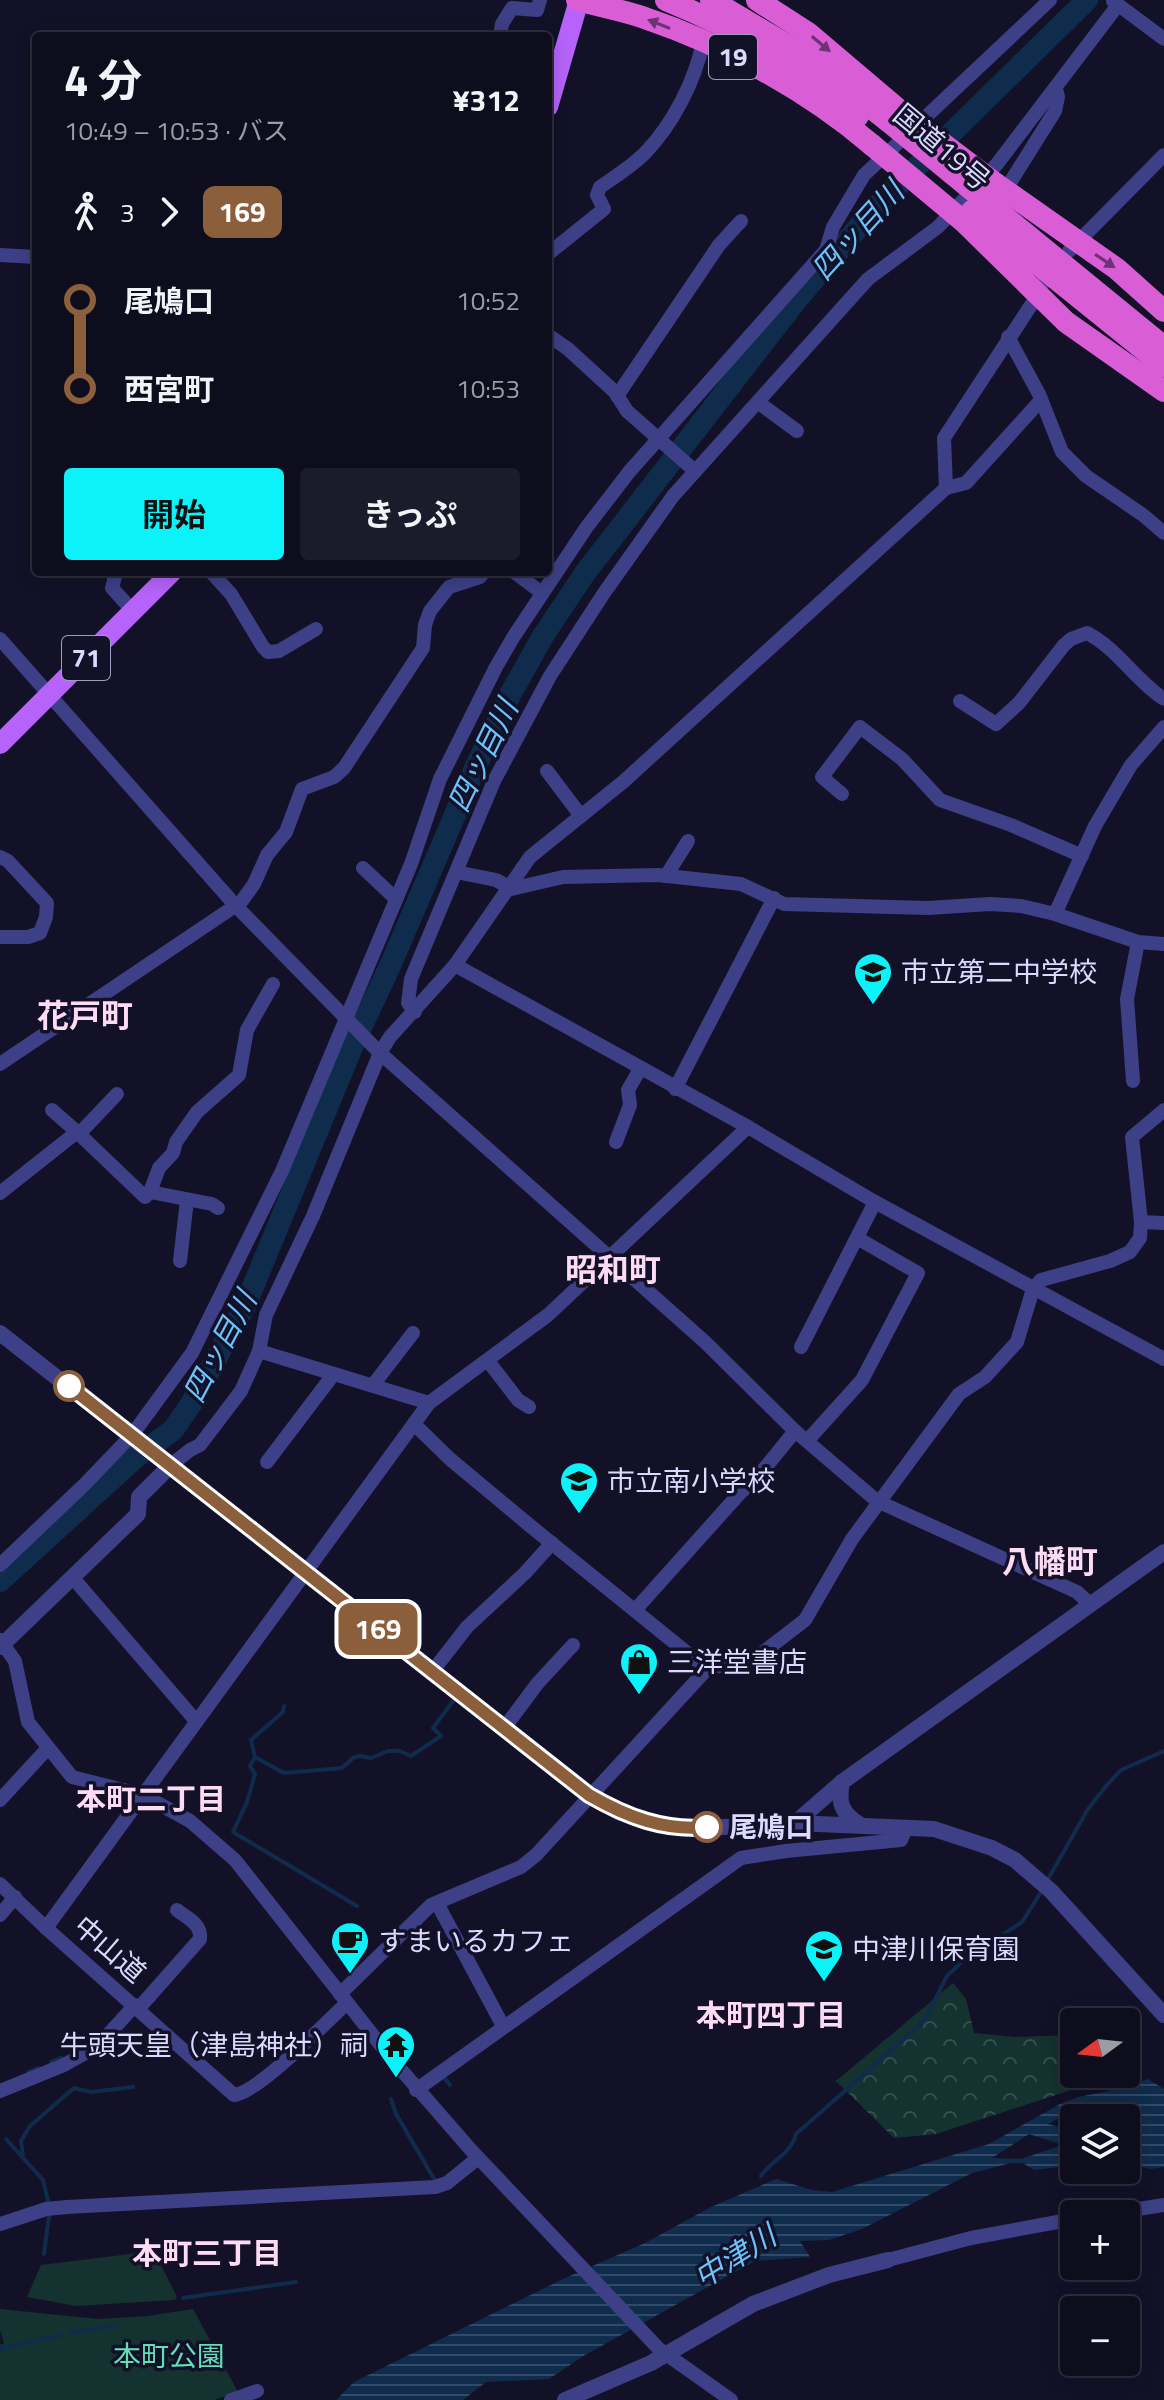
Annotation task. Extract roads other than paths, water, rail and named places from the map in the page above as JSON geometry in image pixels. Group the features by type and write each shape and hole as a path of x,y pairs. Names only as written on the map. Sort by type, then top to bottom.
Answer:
{"highway":[{"name":"19","path":"578,0 642,17 703,42 787,84 835,114 885,128"},
{"name":"国道19号","path":"666,0 736,33 885,128 984,201 1164,347"},
{"name":"国道19号","path":"711,0 807,57 885,128"},
{"name":"19","path":"757,0 808,33 885,128"},
{"name":"国道19号","path":"984,201 1164,366"},
{"name":"19","path":"984,201 1117,269 1164,311"},
{"name":"19","path":"984,201 1066,322 1164,391"}],"main road":[{"path":"552,93 578,0"},
{"name":"71","path":"0,744 168,576"}],"street":[{"path":"501,32 512,8 537,10 540,0"},
{"path":"0,1565 135,1438 192,1353 258,1225 411,864 440,779 496,667 542,593 586,528 658,439 826,250 833,227 864,175 1050,0"},
{"path":"415,1012 408,1003 411,979 494,781 566,650 664,509 868,279 938,227 997,164 1056,89 1115,3 1164,39"},
{"path":"552,251 604,209 597,195 600,187 644,154 657,138 679,104 699,63 703,42"},
{"path":"984,201 1055,111 1056,89"},
{"path":"1073,246 1164,155"},
{"path":"617,396 719,245 741,221"},
{"path":"0,255 32,257"},
{"path":"946,488 944,438 1041,288"},
{"path":"1008,337 1041,400 1062,452 1086,476 1164,533"},
{"path":"552,338 568,349 617,396 627,411 695,471"},
{"path":"731,2400 662,2352 478,2158 416,2090 235,1860 190,1821 143,1795 72,1777 28,1722 15,1661 1,1643 138,1514 139,1497 168,1463 200,1445 241,1391 259,1351 266,1315 313,1216 380,1053 390,1037 455,965 530,857 623,782 946,488 966,483 1041,400"},
{"path":"759,403 797,431"},
{"path":"114,576 112,588 133,611"},
{"path":"215,576 231,594 268,652 279,651 316,629"},
{"path":"0,1064 241,902 254,884 267,855 286,832 302,789 334,777 344,768 399,688 423,648 430,611 449,587 481,576"},
{"path":"519,576 542,593"},
{"path":"960,701 996,724 1019,703 1064,645 1087,633 1104,642 1152,691 1164,699"},
{"path":"0,639 235,905 380,1053 705,1342 801,1436 877,1501 1077,1592 1090,1604"},
{"path":"842,794 822,777 860,727 902,759 940,800 1011,825 1082,856"},
{"path":"1055,914 1131,765 1164,727"},
{"path":"547,771 581,816"},
{"path":"666,876 688,841"},
{"path":"0,857 8,861 47,903 40,933 28,937 0,937"},
{"path":"363,868 396,899"},
{"path":"456,872 496,880 508,888 563,877 666,876 741,884 784,904 928,908 990,904 1021,906 1138,942 1164,944"},
{"path":"675,1089 774,898"},
{"path":"1133,1081 1127,999 1138,942"},
{"path":"455,965 748,1127 875,1202 1164,1359"},
{"path":"52,1110 145,1197 159,1168 173,1153 176,1142 197,1112 239,1075 247,1030 273,984"},
{"path":"616,1142 630,1105 628,1090 640,1069"},
{"path":"0,1193 78,1133 117,1094"},
{"path":"344,1998 431,1905 521,1867 536,1855 707,1669 757,1657 805,1620 877,1501 959,1394 985,1377 1017,1342 1033,1289 1041,1280 1110,1261 1130,1252 1140,1238 1132,1137 1164,1110"},
{"path":"46,1928 429,1403 548,1315 748,1127"},
{"path":"150,1192 212,1204 218,1208"},
{"path":"180,1261 187,1200"},
{"path":"801,1347 875,1202"},
{"path":"1141,1222 1164,1223"},
{"path":"636,1609 740,1493 862,1380 918,1273 857,1238"},
{"path":"0,1333 589,1795 618,1812 649,1823 688,1829 795,1823 859,1824 934,1829 962,1837 1015,1860 1051,1891 1164,2015"},
{"path":"373,1385 413,1333"},
{"path":"259,1351 429,1403"},
{"path":"488,1361 518,1400 529,1407"},
{"path":"267,1462 333,1375"},
{"path":"414,1424 450,1459 707,1669"},
{"path":"432,1672 467,1627 552,1543"},
{"path":"795,1823 842,1782 1164,1552"},
{"path":"73,1578 196,1721"},
{"path":"505,1727 537,1684 573,1645"},
{"path":"0,1800 48,1748"},
{"path":"842,1782 841,1807 847,1817 859,1824"},
{"path":"416,2090 741,1858 901,1840 906,1828"},
{"name":"中山道","path":"0,1884 234,2095 242,2094 274,2070 344,1998"},
{"path":"0,1915 15,1897"},
{"path":"437,1903 503,2026"},
{"path":"0,2091 64,2065 98,2046 200,1939 201,1932 197,1925 177,1910"},
{"path":"0,2224 57,2208 435,2187 447,2183 478,2158"},
{"path":"1140,2209 1164,2205"},
{"path":"565,2400 651,2363 662,2352 776,2293 829,2275 971,2238 1060,2222"},
{"path":"231,2400 257,2391"}],"water":[{"path":"1148,2079 1164,2089 1164,2167 1140,2166 1140,2104 1060,2104 1112,2088 1140,2088 1140,2082"},
{"name":"中津川","path":"1060,2104 1060,2117 1048,2124 1060,2127 1060,2144 1029,2134 992,2158 1021,2159 1060,2146 1060,2167 1034,2170 1023,2163 1011,2163 972,2173 862,2229 829,2240 800,2241 810,2257 755,2261 585,2355 549,2379 486,2382 463,2400 336,2400 354,2382 563,2279 645,2243 711,2207 776,2179 812,2190 832,2192 989,2144"}],"waterway":[{"name":"四ッ目川","path":"0,1581 136,1457 173,1430 191,1404 245,1306 355,1040 476,766 543,636 585,573 798,298 875,208 1087,0"},
{"path":"357,1906 233,1832 247,1802 255,1774 250,1766 255,1757 284,1773 342,1768 353,1758 371,1758 388,1751 400,1751 411,1756 441,1736 433,1728 453,1701"},
{"path":"255,1757 251,1740 283,1712 284,1706"},
{"path":"1047,1881 1088,1809 1106,1786 1121,1770 1164,1751"},
{"path":"761,2176 786,2152 796,2134 924,2021 947,1976 964,1960 1022,1922 1043,1889"},
{"path":"51,2062 62,2058"},
{"path":"28,2072 38,2068"},
{"path":"443,2076 450,2085"},
{"path":"23,2155 21,2141 30,2126 74,2088 91,2092 133,2087"},
{"path":"391,2099 396,2114 436,2182"},
{"path":"6,2139 43,2180 49,2205"},
{"path":"44,2254 49,2216"},
{"path":"183,2298 296,2282"},
{"path":"69,2333 116,2325"},
{"path":"0,2349 61,2335"}],"place":[{"name":"市立第二中学校","path":"873,1006"},
{"name":"市立南小学校","path":"579,1515"},
{"name":"三洋堂書店","path":"639,1696"},
{"name":"尾鳩口","path":"707,1827"},
{"name":"すまいるカフェ","path":"350,1975"},
{"name":"中津川保育園","path":"824,1983"},
{"name":"牛頭天皇（津島神社）祠","path":"396,2079"}],"district":[{"name":"花戸町","path":"85,1016"},
{"name":"昭和町","path":"613,1270"},
{"name":"八幡町","path":"1050,1562"},
{"name":"本町二丁目","path":"151,1800"},
{"name":"本町四丁目","path":"771,2016"},
{"name":"本町三丁目","path":"207,2254"}],"park label":[{"name":"本町公園","path":"169,2356"}]}
